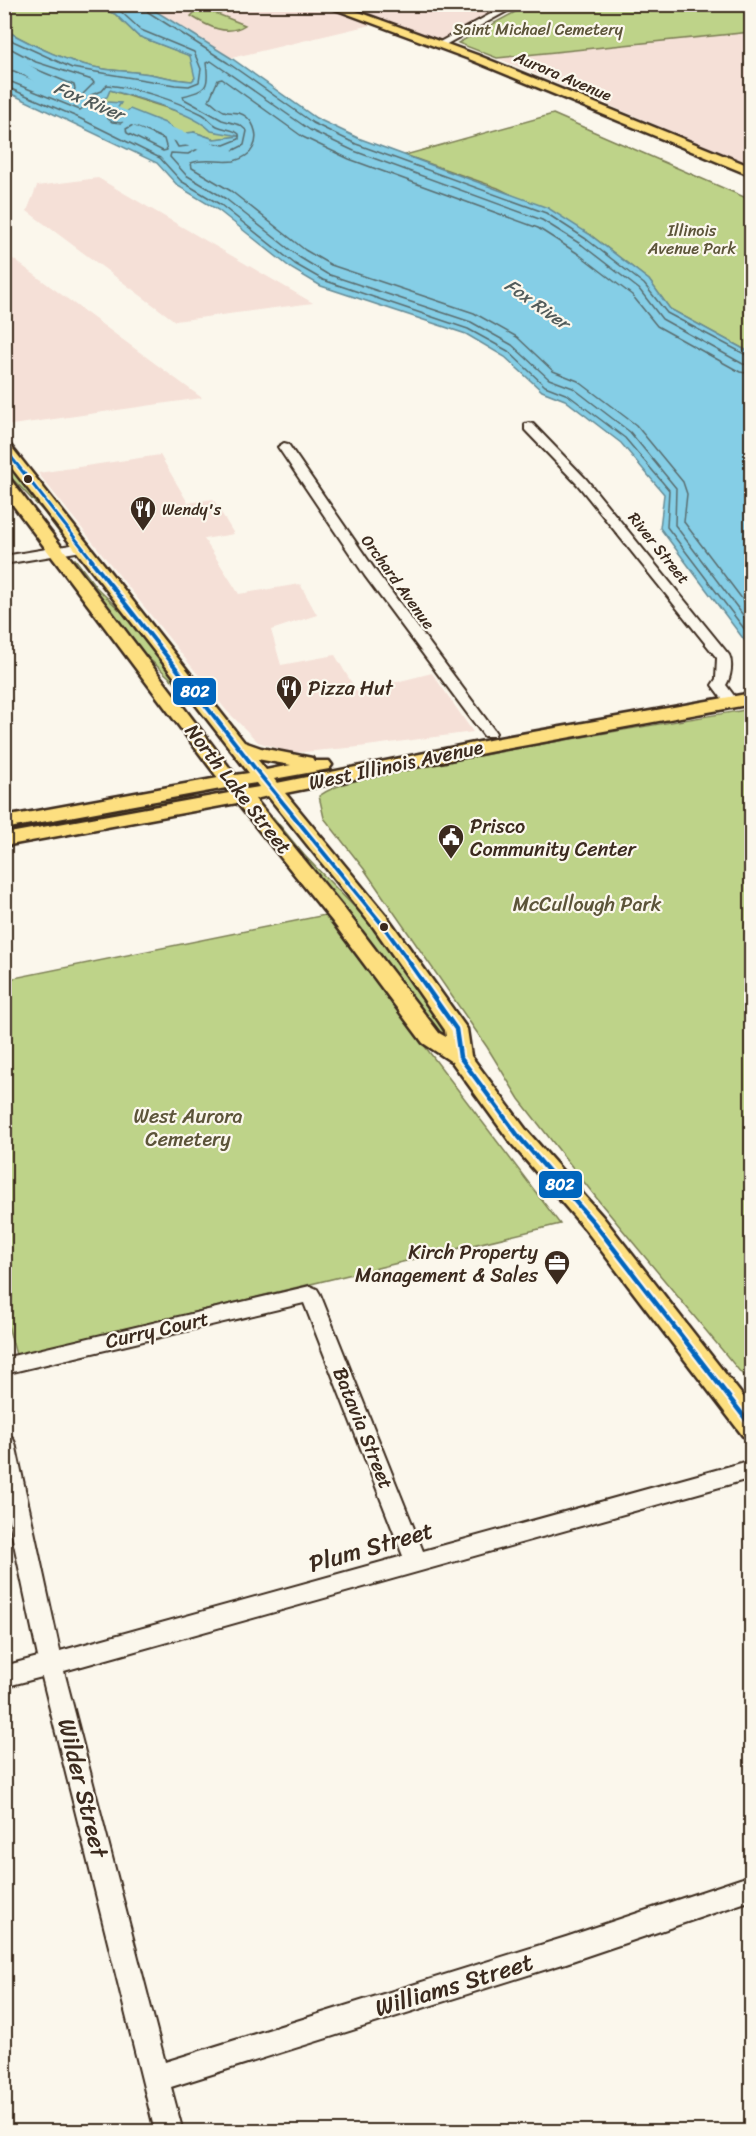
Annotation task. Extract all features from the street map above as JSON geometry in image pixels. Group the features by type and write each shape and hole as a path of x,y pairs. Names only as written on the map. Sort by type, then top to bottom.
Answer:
{"main road":[{"name":"Aurora Avenue","path":"326,4 440,44 752,172"},
{"name":"North Lake Street","path":"4,447 420,975 456,1029 460,1057"},
{"name":"North Lake Street","path":"4,482 236,789 339,916 431,1038 460,1057 519,1137 594,1223 752,1428"},
{"name":"West Illinois Avenue","path":"4,840 236,789 498,744 727,696 752,686"},
{"name":"West Illinois Avenue","path":"267,783 324,764 489,733 727,696 752,698"},
{"path":"238,746 270,756 324,764"},
{"name":"West Illinois Avenue","path":"4,823 236,789"}],"street":[{"path":"440,44 516,4"},
{"name":"River Street","path":"529,428 582,482 724,658 723,679 718,686 727,696"},
{"name":"Orchard Avenue","path":"284,447 370,573 489,733"},
{"path":"4,560 83,547"},
{"name":"Curry Court","path":"4,1366 310,1294"},
{"name":"Batavia Street","path":"310,1294 416,1562"},
{"name":"Wilder Street","path":"4,1443 51,1664 169,2132"},
{"name":"Plum Street","path":"4,1677 752,1469"},
{"name":"Williams Street","path":"156,2078 566,1950 752,1887"}],"shaded area":[{"path":"146,5 516,5 444,42 387,21 231,58"},
{"path":"751,32 751,165 497,58"},
{"path":"98,178 313,303 175,321 27,211 37,186"},
{"path":"5,253 202,398 5,426"},
{"path":"160,455 188,503 213,499 234,534 204,539 239,594 300,584 317,615 271,630 281,665 335,655 357,692 432,673 473,732 292,753 258,742 226,710 38,473"}],"green space":[{"path":"4,5 91,5 115,14 138,36 191,56 196,77 192,81 104,69 65,59 5,30"},
{"name":"Saint Michael Cemetery","path":"528,5 751,5 751,32 497,58 458,43"},
{"path":"196,11 210,11 245,25 231,30 217,29 191,16"},
{"path":"110,90 186,114 243,136 214,139 194,132 188,141 178,141 111,116 120,104 92,101 107,96"},
{"name":"Illinois Avenue Park","path":"553,114 751,200 751,353 670,309 649,280 589,234 498,188 405,155"},
{"path":"4,457 64,535 61,535 44,512 5,471"},
{"path":"75,559 96,587 132,622 239,761 183,690 145,655 72,560"},
{"name":"McCullough Park","path":"752,709 751,1385 602,1205 519,1099 487,1047 364,869 324,818 319,796 341,785 381,775 543,744"},
{"path":"202,792 203,794 105,817 5,833 5,829"},
{"path":"270,817 273,817 304,855 367,920 428,1005 446,1036 442,1037 349,915"},
{"name":"West Aurora Cemetery","path":"325,915 560,1224 16,1355 4,1311 4,980"}],"water":[{"path":"91,5 146,5 231,58 316,118 358,138 548,208 589,234 649,280 670,309 751,353 751,649 660,528 664,494 621,443 565,400 542,391 505,357 466,334 321,286 292,269 218,210 178,186 157,163 5,91 5,30 53,54 78,63 109,70 192,81 195,78 190,56 138,36 115,14","holes":["110,90 179,112 203,124 211,131 240,136 214,139 194,132 187,133 185,137 187,141 179,141 179,133 165,123 130,109 120,117 112,116 121,103 93,101 107,97"]}],"waterway":[{"name":"Fox River","path":"4,55 65,94 229,155"}],"transit line":[{"name":"802","path":"4,448 261,776 381,923 456,1029 460,1057 519,1137 594,1223 752,1427"}],"place":[{"name":"Wendy's","path":"143,532"},
{"name":"Pizza Hut","path":"289,711"},
{"name":"Prisco Community Center","path":"451,860"},
{"name":"Kirch Property Management & Sales","path":"557,1286"}]}
